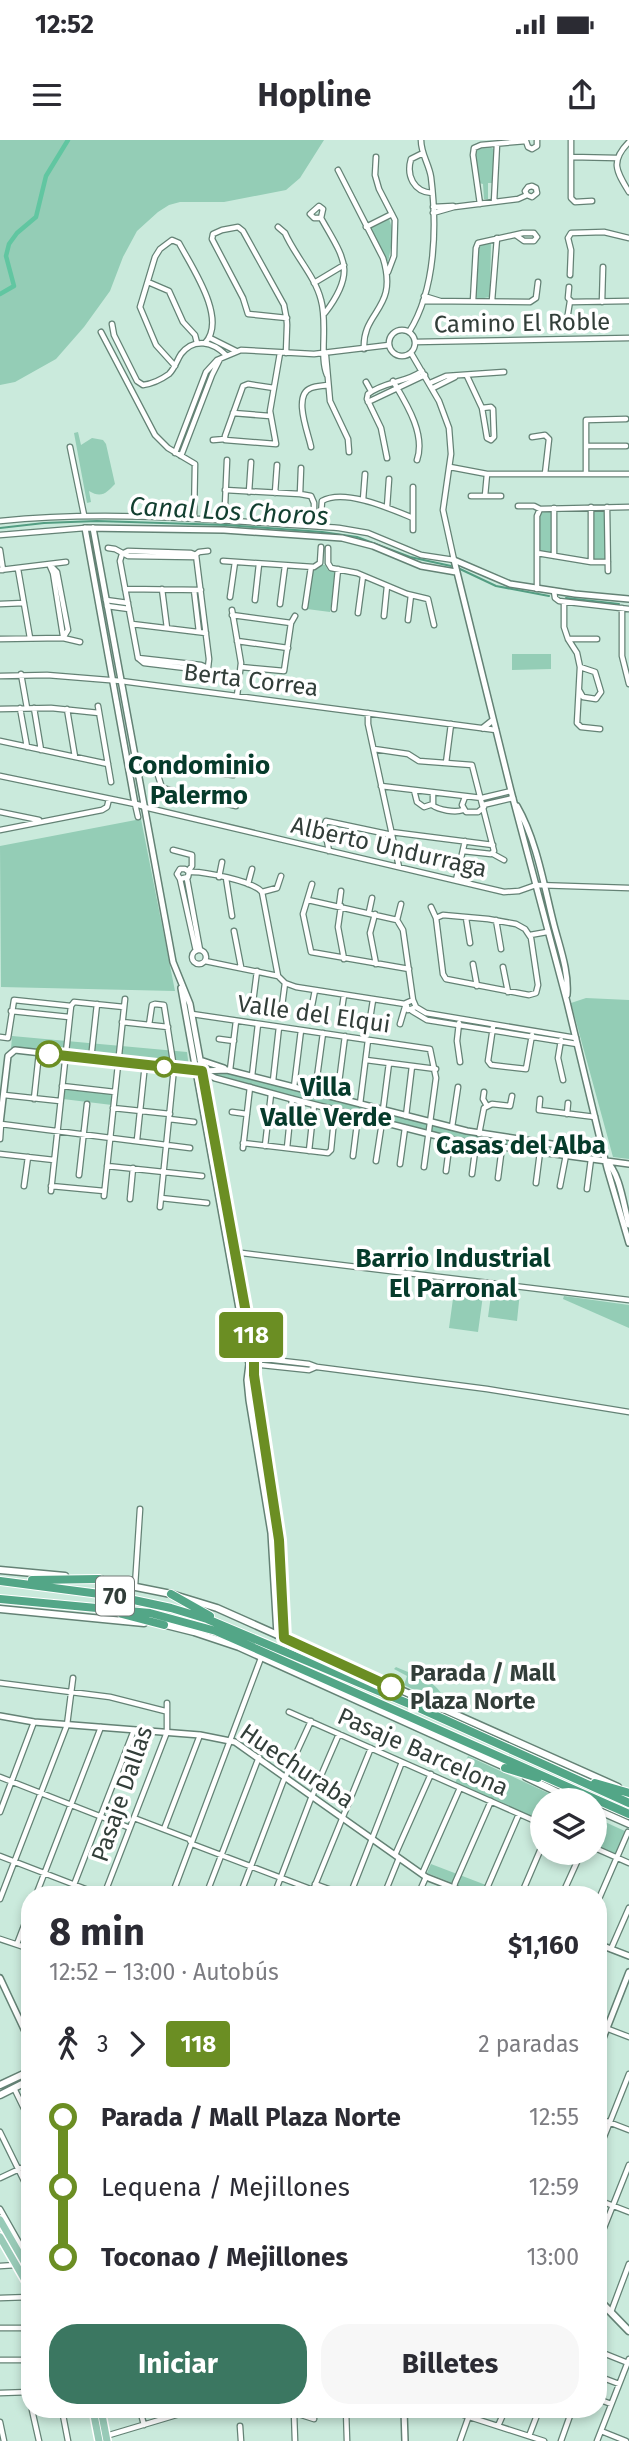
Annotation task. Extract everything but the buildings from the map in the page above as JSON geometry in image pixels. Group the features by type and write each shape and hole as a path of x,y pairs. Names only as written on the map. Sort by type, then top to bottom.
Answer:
{"highway":[{"path":"0,1581 99,1579"},
{"name":"70","path":"0,1581 129,1598 171,1608 227,1627 419,1708 629,1803"},
{"path":"172,1594 227,1627"},
{"name":"70","path":"0,1599 169,1617 216,1631 571,1788"},
{"path":"105,1609 164,1625"},
{"path":"505,1768 568,1788"},
{"path":"567,1775 629,1793"},
{"name":"70","path":"607,1804 629,1814"}],"main road":[{"path":"0,1570 99,1579 172,1594 217,1608 629,1793"},
{"path":"0,1609 164,1625 224,1641 548,1788"},
{"path":"607,1814 629,1824"},
{"path":"0,2085 21,2075"},
{"path":"0,2095 21,2084"},
{"path":"0,2220 20,2251"},
{"path":"0,2238 21,2274"},
{"path":"607,2308 629,2331"},
{"path":"95,2418 99,2441"},
{"path":"103,2418 107,2438"}],"street":[{"path":"409,332 424,298 431,256 432,193 430,170 421,140"},
{"path":"480,204 473,152 477,146 527,141 528,147 534,149 538,144 537,140"},
{"path":"570,140 571,199 575,202 592,201"},
{"path":"629,142 617,158 618,172 629,191"},
{"path":"494,202 497,143"},
{"path":"423,153 411,159 410,174 416,187 432,193"},
{"path":"364,349 366,330 385,298 387,273 394,256 396,234 392,214 375,175 376,157"},
{"path":"570,157 617,158"},
{"path":"338,170 383,258 387,273"},
{"path":"433,210 518,199 527,195"},
{"path":"366,227 392,214"},
{"path":"321,218 341,252 344,265 341,287 324,314"},
{"path":"213,440 274,445 276,442 270,416 283,353 286,317 280,296 242,230 236,227 214,233 212,239 243,298 248,314 286,317"},
{"path":"278,227 285,233 320,297 324,314 328,385 332,406 348,439 349,452"},
{"path":"570,275 571,250 568,238 571,233 604,232 629,238"},
{"path":"473,301 477,246 480,242 517,236"},
{"path":"492,301 497,238"},
{"path":"175,366 156,345 141,313 141,301 157,253 170,241 176,241 194,270 212,310 207,340"},
{"path":"314,283 344,265"},
{"path":"602,302 603,267"},
{"path":"148,282 163,287 170,293 181,319 195,335 197,344"},
{"path":"424,298 441,301 532,302 536,298 538,282"},
{"path":"567,320 569,287"},
{"path":"570,301 629,301"},
{"path":"112,324 114,335 139,384 147,385 164,377 181,355 207,340 236,351"},
{"path":"101,332 155,435 175,453 195,464 194,518"},
{"path":"395,332 409,332 415,342 411,353 399,356 394,353 389,345 395,332"},
{"name":"Camino El Roble","path":"415,342 629,338"},
{"path":"207,340 217,347 223,356"},
{"path":"181,456 211,365 223,356 247,349 325,354 389,345"},
{"path":"411,353 442,407 449,428 450,467 443,510 456,572 629,1243"},
{"path":"431,386 456,376 504,372"},
{"path":"368,402 424,373"},
{"path":"175,453 209,374"},
{"path":"467,376 482,408 487,438 491,440 494,437 494,409 482,408"},
{"path":"387,458 381,428 367,396 370,391 393,381 410,381"},
{"path":"393,381 415,423 419,448 417,460"},
{"path":"366,382 370,391"},
{"path":"225,439 245,385 274,388"},
{"path":"311,447 302,418 305,393 310,388 328,385"},
{"path":"233,413 270,416"},
{"path":"586,474 586,420 626,419"},
{"path":"532,437 545,435 549,439 545,474"},
{"path":"586,446 626,446"},
{"path":"70,447 84,515"},
{"path":"225,506 227,460"},
{"path":"249,492 251,462"},
{"path":"275,493 277,465"},
{"path":"450,467 487,474 629,474"},
{"path":"300,494 301,468"},
{"path":"363,500 365,474"},
{"path":"485,496 487,474"},
{"path":"387,507 389,479"},
{"path":"413,487 413,530"},
{"path":"225,490 300,494 313,499 313,526"},
{"path":"471,496 501,496"},
{"path":"321,526 323,501 329,497 363,500 413,518"},
{"path":"518,506 535,506 540,509 629,507"},
{"path":"554,507 554,556"},
{"path":"607,507 608,571"},
{"path":"590,562 591,508"},
{"path":"537,589 537,516 540,509"},
{"path":"0,521 84,515 194,518 321,526 360,531 421,555 454,560 503,582 537,589 629,599"},
{"path":"85,528 138,817"},
{"path":"0,534 93,528 185,529 322,536 363,543 421,566 456,572"},
{"path":"93,528 173,962 188,999 200,1060 254,1375 279,1540 281,1636"},
{"path":"223,561 285,566 319,565 322,536"},
{"path":"329,537 328,565 429,600 434,625"},
{"path":"107,548 117,549 121,554 120,561 139,662 204,670 208,668"},
{"path":"0,550 2,570 66,562"},
{"path":"121,554 191,557 208,551"},
{"path":"537,553 590,562 608,562"},
{"path":"196,555 208,668 212,680"},
{"path":"230,597 234,562"},
{"path":"255,600 259,564"},
{"path":"50,565 60,601 63,638"},
{"path":"281,604 285,566"},
{"path":"305,607 311,567"},
{"path":"92,569 100,568"},
{"path":"18,569 30,638"},
{"path":"334,609 338,569"},
{"path":"358,613 363,576"},
{"path":"384,616 387,586"},
{"path":"125,589 201,590"},
{"path":"162,589 167,628"},
{"path":"194,590 199,632"},
{"path":"554,591 555,599 564,602 629,609"},
{"path":"408,620 411,595"},
{"path":"564,602 564,627 577,653 580,667 577,723 581,727 600,729"},
{"path":"0,604 24,603"},
{"path":"107,603 128,606"},
{"path":"622,608 622,651 629,684"},
{"path":"237,696 241,667 232,612 291,622"},
{"path":"241,667 283,671 286,667 291,622 295,616"},
{"path":"132,624 206,633"},
{"path":"0,638 63,638 80,642"},
{"path":"105,639 113,638"},
{"path":"568,639 597,639"},
{"path":"237,641 288,648"},
{"path":"579,689 583,697 589,699 596,699 601,692 595,672 580,667"},
{"path":"21,674 27,708"},
{"name":"Berta Correa","path":"0,676 21,674 113,680 496,730"},
{"path":"98,706 111,782"},
{"path":"20,708 27,747"},
{"path":"34,708 41,750"},
{"path":"0,709 67,709 99,713"},
{"path":"67,709 75,757"},
{"path":"368,713 399,867"},
{"path":"120,720 128,720"},
{"path":"483,728 493,720"},
{"path":"446,763 451,724"},
{"path":"0,741 108,764"},
{"path":"374,749 408,754 419,761 469,764 474,768 493,854"},
{"path":"130,775 162,766 233,775"},
{"path":"156,769 162,788 236,806"},
{"path":"0,776 143,806"},
{"path":"382,786 482,798 511,791"},
{"path":"414,790 419,804 424,807 432,805 475,813 484,806 513,798"},
{"path":"432,805 433,793"},
{"path":"463,810 462,803 466,797"},
{"path":"513,798 526,825 544,887 568,982 567,1002"},
{"path":"0,830 102,810 107,807 109,799"},
{"name":"Alberto Undurraga","path":"143,806 508,892 536,885 629,888"},
{"path":"0,812 44,821"},
{"path":"329,851 324,826 326,821 392,833 493,845"},
{"path":"456,880 466,841"},
{"path":"173,850 192,855 192,866 187,878 198,950 192,957 195,963 205,961 241,967 278,976 285,983 405,1005 459,1022 577,1041"},
{"path":"463,850 493,854 503,860"},
{"path":"219,877 222,862"},
{"path":"205,961 206,954 198,950 178,876 178,871 183,868 188,872 226,878 259,888 278,976"},
{"path":"248,884 252,869"},
{"path":"262,892 277,888 281,876"},
{"path":"180,879 187,878"},
{"path":"226,878 232,916"},
{"path":"312,884 304,905 303,918 312,953 409,969"},
{"path":"341,891 338,925 344,959"},
{"path":"372,898 370,933 376,964"},
{"path":"308,900 397,920 403,930 414,1009"},
{"path":"397,920 401,904"},
{"path":"431,907 436,918 445,977 531,996 537,992 530,936 519,925 443,915 436,918"},
{"path":"544,917 551,915"},
{"path":"466,918 470,943"},
{"path":"496,920 501,949"},
{"path":"234,931 241,967"},
{"path":"530,936 547,932"},
{"path":"474,964 477,986"},
{"path":"503,967 508,992"},
{"path":"253,1002 257,971"},
{"path":"180,983 194,1070 232,1252"},
{"path":"282,1006 285,983"},
{"path":"311,1010 315,990"},
{"path":"341,1015 344,995"},
{"path":"124,1007 74,1002 71,1006 51,1188 104,1193 125,999"},
{"path":"0,1037 8,1038 13,1000 71,1006"},
{"path":"370,1019 373,1000"},
{"path":"400,1024 407,1001 413,1000"},
{"path":"91,1059 97,1004"},
{"path":"149,1025 152,1006 162,1004 165,1007 174,1068 160,1207"},
{"path":"11,1011 69,1017"},
{"name":"Valle del Elqui","path":"191,1014 431,1049 436,1069"},
{"path":"228,1070 236,1021"},
{"path":"459,1022 457,1044 460,1062"},
{"path":"122,1023 168,1027"},
{"path":"252,1076 258,1024"},
{"path":"273,1081 279,1027"},
{"path":"493,1027 488,1061 491,1065 526,1069 532,1033"},
{"path":"294,1087 301,1030"},
{"path":"315,1092 323,1033"},
{"path":"337,1098 345,1036"},
{"path":"561,1038 558,1058 563,1080"},
{"path":"219,1040 234,1041"},
{"path":"360,1104 368,1040"},
{"path":"0,1139 10,1052 202,1071 228,1070"},
{"path":"34,1098 39,1053"},
{"path":"200,1060 228,1070 452,1128 604,1152"},
{"path":"366,1060 436,1069 424,1167"},
{"path":"383,1110 389,1063"},
{"path":"137,1140 145,1065"},
{"path":"406,1116 412,1066"},
{"path":"202,1071 215,1078 271,1094 450,1140 629,1164"},
{"path":"62,1086 115,1092"},
{"path":"250,1087 243,1145 328,1153 335,1110"},
{"path":"452,1128 457,1087"},
{"path":"484,1092 483,1099 487,1106"},
{"path":"265,1146 271,1094"},
{"path":"4,1095 60,1101"},
{"path":"479,1133 482,1112 487,1106 510,1106 512,1096"},
{"path":"287,1148 292,1099"},
{"path":"540,1099 539,1110 595,1117"},
{"path":"567,1114 568,1103"},
{"path":"79,1175 87,1104"},
{"path":"309,1150 314,1105"},
{"path":"113,1108 194,1122"},
{"path":"232,1112 247,1114"},
{"path":"353,1156 358,1116"},
{"path":"376,1161 382,1122"},
{"path":"1,1124 190,1148"},
{"path":"400,1164 405,1128"},
{"path":"498,1178 504,1138"},
{"path":"446,1171 450,1140"},
{"path":"472,1174 476,1144"},
{"path":"536,1183 540,1152"},
{"path":"0,1154 54,1160"},
{"path":"560,1186 566,1155"},
{"path":"24,1186 28,1157"},
{"path":"587,1189 591,1159"},
{"path":"606,1161 615,1175 629,1225"},
{"path":"107,1166 202,1176"},
{"path":"130,1199 133,1168"},
{"path":"161,1198 207,1203"},
{"path":"232,1252 629,1300"},
{"path":"251,1360 309,1370 317,1367 487,1389 629,1412"},
{"path":"135,1586 140,1510"},
{"path":"176,1886 261,1658"},
{"path":"0,1899 67,1725 73,1678"},
{"path":"0,1683 110,1697 165,1711"},
{"name":"Pasaje Dallas","path":"107,1886 167,1732 167,1703"},
{"name":"Pasaje Barcelona","path":"289,1712 530,1819"},
{"name":"Huechuraba","path":"1,1719 200,1735 232,1741 259,1757 443,1886"},
{"path":"244,1886 311,1721"},
{"path":"0,1812 34,1722"},
{"path":"39,1886 101,1727"},
{"path":"74,1885 134,1730"},
{"path":"278,1886 340,1734"},
{"path":"164,1829 200,1735"},
{"path":"321,1886 315,1884 371,1748"},
{"path":"209,1886 259,1757"},
{"path":"352,1886 402,1762"},
{"path":"387,1886 431,1774"},
{"path":"0,1777 130,1828"},
{"path":"421,1886 460,1788"},
{"path":"456,1886 491,1801"},
{"path":"488,1886 519,1814"},
{"path":"134,1818 298,1886"},
{"path":"605,1886 628,1832"},
{"path":"607,1853 629,1863"},
{"path":"0,1856 77,1886"},
{"path":"524,1886 533,1865"},
{"path":"566,1886 576,1865"},
{"path":"611,1949 629,1908"},
{"path":"17,1944 21,1934"},
{"path":"0,1938 21,1946"},
{"path":"607,1947 629,1956"},
{"path":"629,1972 607,2029 629,2037"},
{"path":"0,1978 21,2023"},
{"path":"607,2130 629,2074"},
{"path":"14,2088 21,2102"},
{"path":"607,2121 629,2130"},
{"path":"0,2132 21,2176"},
{"path":"607,2221 629,2165"},
{"path":"0,2178 21,2168"},
{"path":"607,2204 629,2212"},
{"path":"0,2209 20,2251"},
{"path":"611,2312 629,2264"},
{"path":"0,2266 16,2265"},
{"path":"0,2298 21,2297"},
{"path":"0,2328 21,2328"},
{"path":"607,2354 628,2361 607,2415"},
{"path":"0,2360 21,2360"},
{"path":"607,2379 620,2384"},
{"path":"0,2393 21,2394"},
{"path":"607,2402 611,2404"},
{"path":"34,2418 39,2441"},
{"path":"64,2418 68,2441"},
{"path":"142,2418 144,2425"},
{"path":"107,2438 167,2418"},
{"path":"294,2418 295,2441"},
{"path":"346,2418 347,2441"},
{"path":"404,2418 405,2441"},
{"path":"460,2441 467,2418"},
{"path":"474,2418 544,2441"},
{"path":"498,2426 502,2418"},
{"path":"528,2436 536,2418"},
{"path":"561,2441 569,2418"},
{"path":"597,2441 606,2418"},
{"path":"0,2422 4,2441"},
{"path":"240,2426 241,2441"},
{"path":"601,2431 626,2441"},
{"path":"518,2441 521,2434"}],"green space":[{"path":"0,140 324,140 300,178 286,190 224,202 180,202 158,212 137,231 110,291 56,359 15,382 0,385"},
{"path":"489,146 495,150 492,183 488,183 488,199 484,199 475,152 478,148"},
{"path":"389,219 392,235 388,262 369,228"},
{"path":"491,243 490,297 478,299 475,295 478,249 482,244"},
{"path":"78,432 81,445 92,438 103,440 106,444 115,484 101,494 89,491 91,502 87,503 74,433"},
{"path":"544,510 552,510 552,554 539,552 539,516"},
{"path":"592,510 606,510 605,561 592,560"},
{"path":"321,565 336,572 330,612 307,609 312,570"},
{"path":"512,654 551,654 551,669 512,670"},
{"path":"141,819 175,991 1,987 0,846"},
{"path":"586,998 629,1000 629,1159 613,1157 571,1003"},
{"path":"12,1036 187,1052 189,1067 11,1049"},
{"path":"216,1071 457,1131 598,1152 600,1161 459,1140 215,1077 211,1073"},
{"path":"65,1088 112,1093 112,1105 63,1099"},
{"path":"455,1284 484,1288 478,1332 449,1328"},
{"path":"492,1288 520,1292 517,1321 488,1317"},
{"path":"564,1296 629,1305 629,1328 563,1299"},
{"path":"396,1667 432,1684 438,1689 445,1703 404,1685 407,1676 394,1669"},
{"path":"468,1756 537,1788 530,1788 530,1817 455,1783"},
{"path":"607,1823 627,1832 616,1856 607,1852"},
{"path":"431,1864 488,1886 460,1886 427,1873"}],"waterway":[{"path":"0,294 14,286 6,256 9,244 17,233 36,217 46,176 68,140"},
{"name":"Canal Los Choros","path":"0,528 97,521 226,525 322,532 357,537 410,557 451,566"},
{"name":"Canal Los Choros","path":"460,569 496,586 549,596"},
{"name":"Canal Los Choros","path":"566,598 619,604"}],"bus line":[{"name":"118","path":"49,1054 202,1071 254,1357 254,1375 279,1540 284,1638 391,1687"}],"place":[{"name":"Parada / Mall Plaza Norte","path":"391,1687"}],"district":[{"name":"Condominio Palermo","path":"199,780"},
{"name":"Villa Valle Verde","path":"326,1102"},
{"name":"Casas del Alba","path":"521,1145"},
{"name":"Barrio Industrial El Parronal","path":"453,1273"}]}
